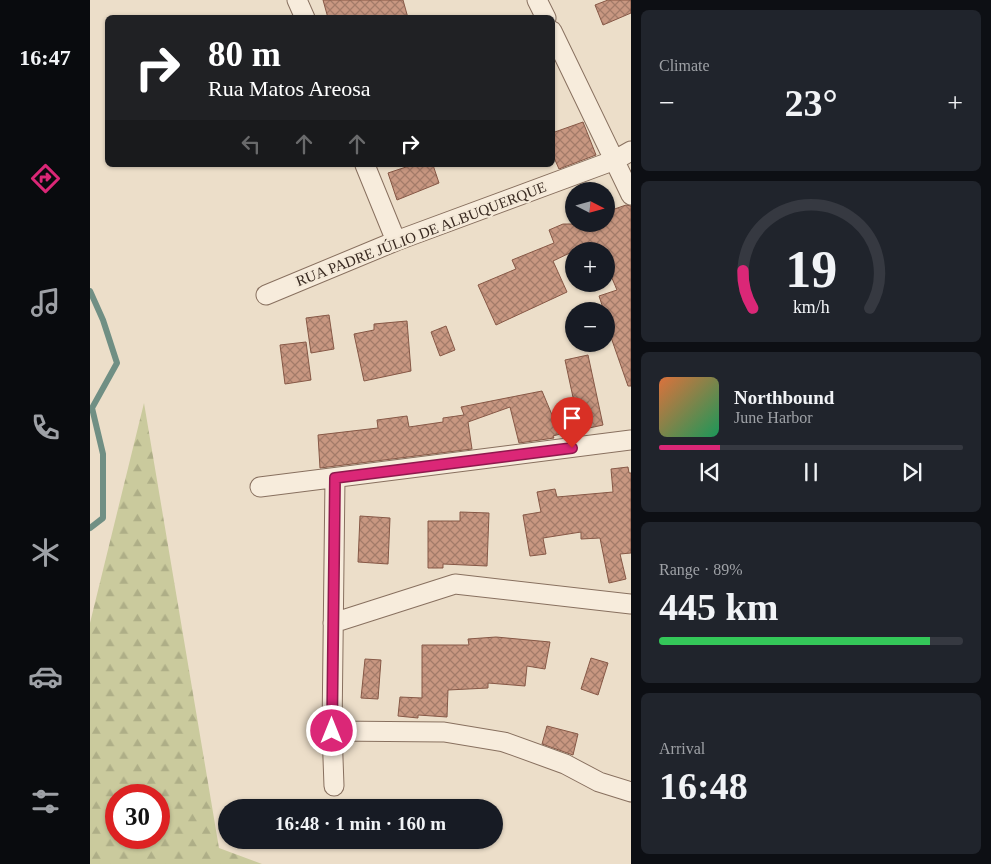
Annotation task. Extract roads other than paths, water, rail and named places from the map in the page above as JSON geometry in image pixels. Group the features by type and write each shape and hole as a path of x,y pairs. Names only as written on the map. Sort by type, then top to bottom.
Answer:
{"street":[{"path":"298,0 304,15"},
{"path":"537,0 544,15"},
{"path":"555,36 623,155 631,195"},
{"name":"RUA PADRE JÚLIO DE ALBUQUERQUE","path":"266,295 396,241 623,155"},
{"path":"366,167 396,241"},
{"path":"260,487 631,440"},
{"path":"334,786 332,731 335,478"},
{"path":"333,623 456,584 631,604"},
{"path":"332,731 444,732 504,742 565,764 599,782 631,792"}],"waterway":[{"path":"90,291 103,320 117,363 92,408 103,454 103,518 90,528"}]}
